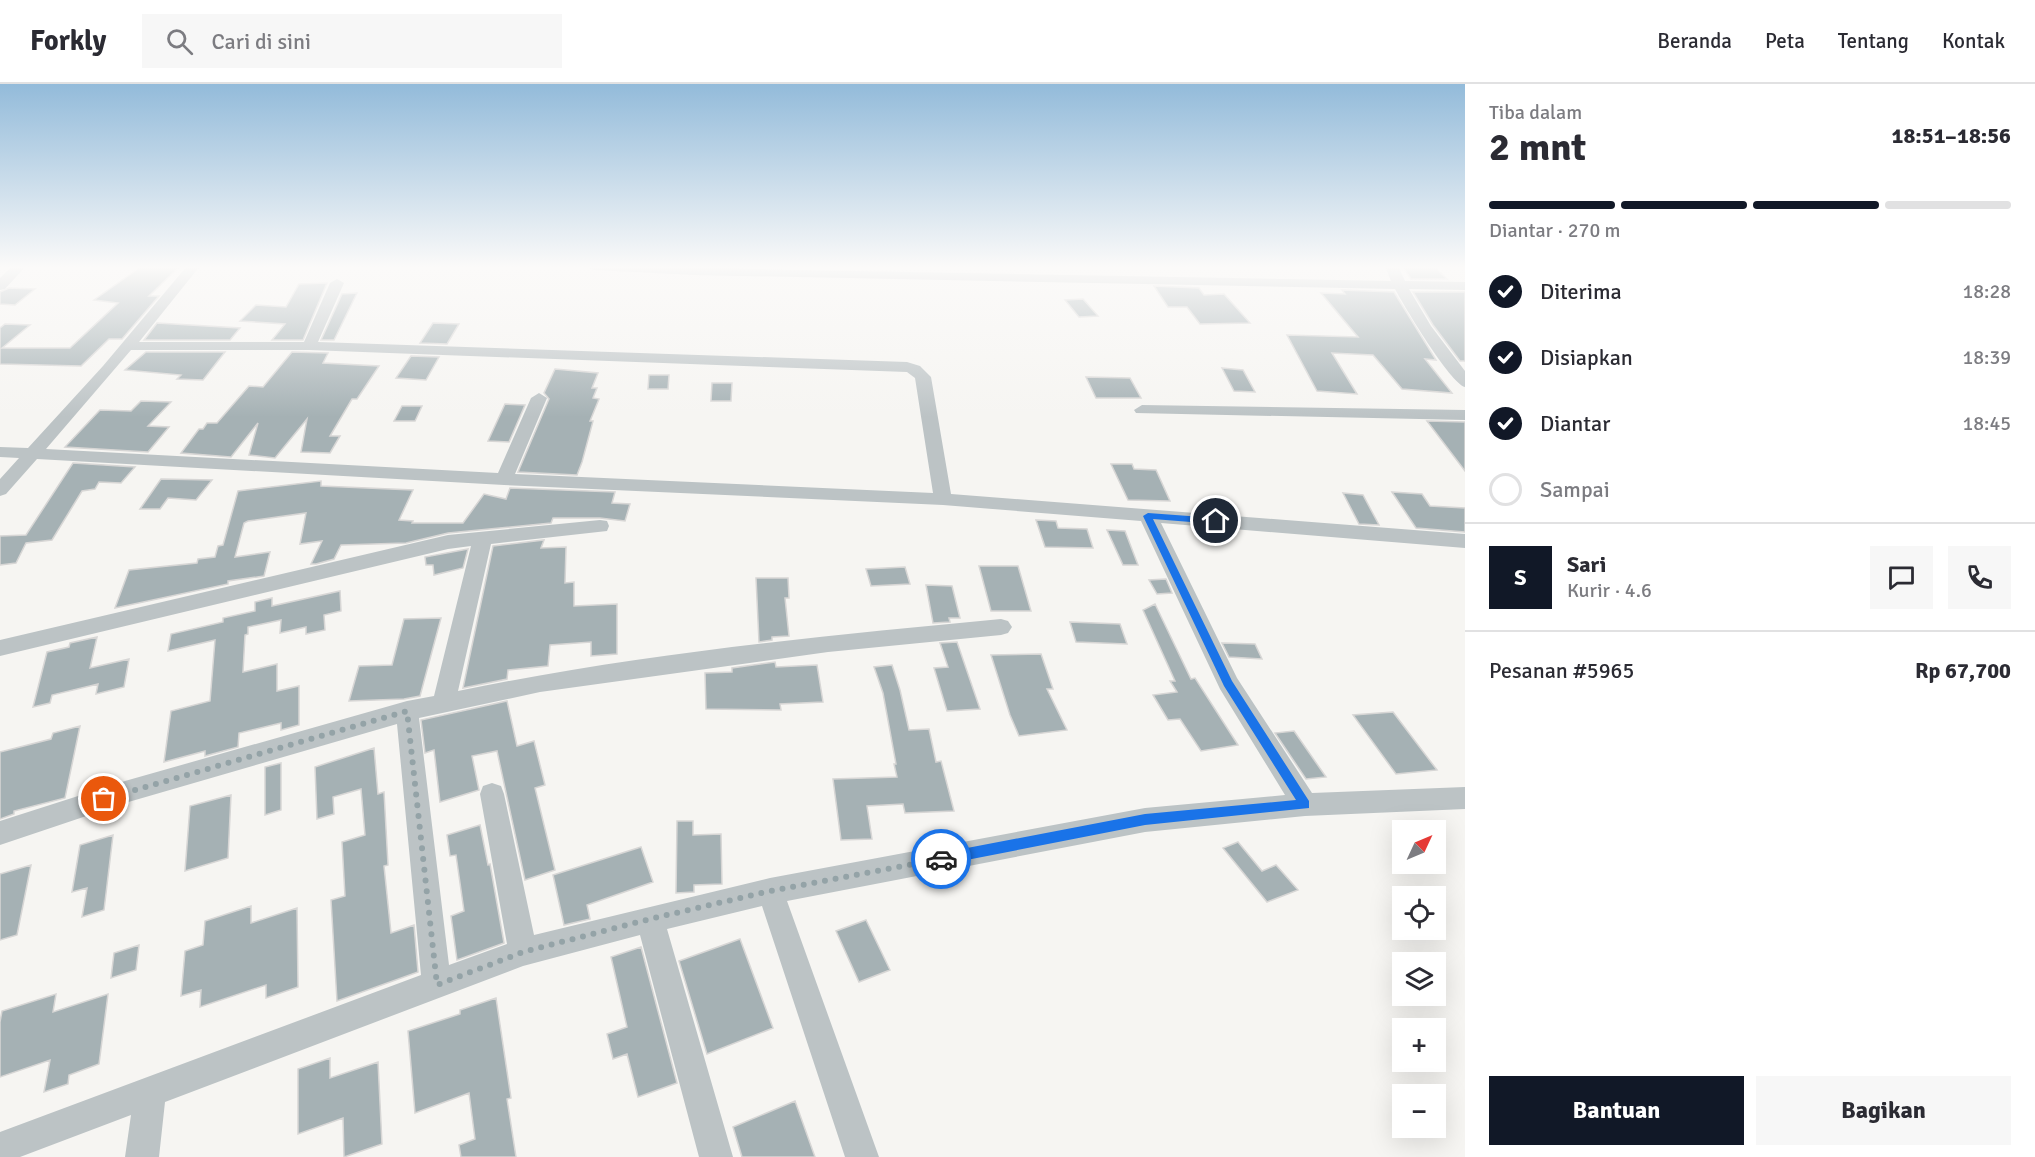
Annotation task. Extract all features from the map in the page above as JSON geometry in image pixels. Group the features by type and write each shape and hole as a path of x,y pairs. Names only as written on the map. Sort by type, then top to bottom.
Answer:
{"street":[{"path":"0,490 153,316"},
{"path":"309,346 322,316"},
{"path":"1419,316 1465,382"},
{"path":"128,346 309,346 915,369 923,377 943,499"},
{"path":"504,479 539,398"},
{"path":"1142,410 1465,416"},
{"path":"0,452 504,479 943,499 1465,541"},
{"path":"1148,516 1228,683 1305,805"},
{"path":"0,648 448,542 600,526"},
{"path":"444,703 483,538"},
{"path":"0,833 125,792 407,711 540,683 828,644 1001,627"},
{"path":"407,711 437,985"},
{"path":"492,794 523,952"},
{"path":"0,1148 523,952 650,919 770,891 1145,820 1305,805 1465,798"},
{"path":"770,891 862,1157"},
{"path":"650,919 716,1157"},
{"path":"142,1157 150,1091"}],"building":[{"path":"104,316 142,316 122,339 109,339 81,366 0,364 0,328 5,324 30,325 2,348 70,348"},
{"path":"245,316 313,316 303,340 272,340 285,324 240,321"},
{"path":"332,316 346,316 334,340 321,340"},
{"path":"1194,316 1244,316 1250,323 1200,324"},
{"path":"1340,316 1409,316 1436,360 1425,359 1452,393 1402,389 1373,355 1332,353 1357,394 1317,391 1287,335 1358,337"},
{"path":"1428,316 1465,316 1465,361 1460,361"},
{"path":"157,323 240,328 230,340 144,340"},
{"path":"433,323 459,324 447,344 420,343"},
{"path":"146,352 225,352 203,380 177,379 181,375 125,370"},
{"path":"292,352 328,353 323,363 379,366 357,399 352,399 330,436 340,436 330,453 301,452 307,419 275,458 249,455 258,423 231,457 181,453 199,429 203,429 207,423 217,423 249,386 263,387"},
{"path":"411,356 439,357 426,380 396,378"},
{"path":"1222,368 1243,370 1255,392 1234,391"},
{"path":"555,369 598,373 592,388 597,388 593,398 599,399 590,421 593,421 582,462 577,475 518,472 549,399 544,393"},
{"path":"649,375 669,375 668,389 648,389"},
{"path":"1086,377 1130,378 1141,398 1096,398"},
{"path":"712,383 732,383 731,401 711,401"},
{"path":"141,401 171,402 148,426 169,427 148,452 65,447 100,410 131,411"},
{"path":"505,404 525,405 509,442 488,441"},
{"path":"402,406 422,406 415,421 394,421"},
{"path":"1427,421 1465,422 1465,471"},
{"path":"73,463 135,467 121,483 99,482 95,489 82,491 52,540 26,543 16,563 0,565 0,536 26,535"},
{"path":"1111,464 1132,464 1134,469 1156,470 1170,501 1128,500"},
{"path":"161,479 212,480 196,500 168,498 160,509 140,509"},
{"path":"321,481 321,486 413,490 399,520 413,521 412,523 463,523 484,494 506,499 510,488 615,492 612,503 630,504 625,521 600,518 553,518 551,523 448,533 406,543 341,545 334,559 316,564 311,564 322,541 300,544 306,513 248,521 244,523 235,557 270,552 264,576 228,581 228,584 115,608 129,570 197,563 198,559 215,557 218,546 223,545 238,491"},
{"path":"1392,492 1422,494 1430,506 1465,508 1465,532 1416,528"},
{"path":"1343,493 1363,495 1379,525 1359,524"},
{"path":"1036,520 1056,521 1058,528 1087,529 1093,548 1045,547"},
{"path":"1107,530 1125,531 1138,565 1123,565"},
{"path":"544,540 541,548 566,547 565,583 574,582 574,606 617,604 617,654 591,656 591,642 550,645 548,666 508,670 507,679 463,688 493,546"},
{"path":"468,549 463,568 434,575 433,565 426,565 425,557"},
{"path":"979,566 1018,566 1031,611 991,611"},
{"path":"905,567 910,584 871,586 866,569"},
{"path":"756,578 788,578 789,598 785,598 789,636 772,637 772,640 759,642"},
{"path":"1166,579 1172,593 1157,594 1149,580"},
{"path":"926,585 952,586 960,618 949,618 950,622 933,623"},
{"path":"340,591 341,611 324,615 325,630 306,634 306,627 280,633 281,620 248,627 248,634 245,635 243,672 277,664 277,691 299,686 299,725 281,730 281,723 239,733 238,747 205,756 205,751 164,762 171,711 210,701 215,640 168,651 171,634 223,622 223,618 255,611 255,602 272,598 272,606"},
{"path":"1155,604 1191,679 1195,678 1238,745 1201,751 1180,719 1168,720 1153,695 1177,692 1170,681 1175,681 1143,610"},
{"path":"441,618 420,696 404,699 349,701 359,666 392,665 404,619"},
{"path":"1070,622 1120,624 1127,644 1076,642"},
{"path":"97,637 90,668 129,659 124,687 96,694 98,684 52,695 50,703 33,707 47,652 69,647 70,643"},
{"path":"957,642 980,709 947,711 934,668 948,667 940,643"},
{"path":"1222,643 1255,644 1262,659 1229,657"},
{"path":"1041,654 1053,689 1047,689 1067,730 1019,736 991,655"},
{"path":"775,662 776,667 817,665 823,702 780,704 781,710 706,709 705,673 732,672 732,668"},
{"path":"892,665 909,730 929,729 936,762 941,761 954,811 905,813 903,804 867,806 872,839 841,840 833,779 897,777 883,693 874,667"},
{"path":"507,701 517,746 534,741 545,785 535,788 555,870 525,880 497,751 472,756 479,790 440,802 434,750 425,753 421,720"},
{"path":"1393,712 1437,770 1396,774 1353,715"},
{"path":"80,726 65,798 14,811 14,814 0,819 0,752 51,739 53,733"},
{"path":"1294,731 1326,777 1306,779 1275,733"},
{"path":"374,748 378,794 384,792 388,865 384,866 391,933 414,925 418,972 337,1001 331,900 345,896 342,842 365,835 361,789 333,797 334,814 317,819 315,767"},
{"path":"281,763 281,810 265,815 265,767"},
{"path":"231,795 228,858 185,871 190,806"},
{"path":"677,821 693,821 693,835 721,834 722,884 694,885 694,892 676,893"},
{"path":"480,825 488,865 490,864 504,943 457,960 451,916 464,911 456,855 450,856 447,835"},
{"path":"113,835 104,910 82,917 87,888 72,892 80,845"},
{"path":"1238,842 1262,871 1276,865 1298,890 1267,902 1223,848"},
{"path":"641,847 653,882 587,905 590,919 564,925 553,875"},
{"path":"31,865 17,935 0,940 0,874"},
{"path":"251,906 251,923 297,908 298,987 266,998 266,985 200,1007 201,990 181,996 185,951 203,945 205,921"},
{"path":"866,920 890,970 859,982 836,931"},
{"path":"740,939 773,1028 707,1054 679,961"},
{"path":"139,945 136,970 111,978 114,953"},
{"path":"641,947 677,1083 638,1097 627,1054 613,1059 607,1034 627,1027 611,957"},
{"path":"56,994 53,1012 108,994 99,1064 69,1075 68,1084 44,1092 50,1060 0,1077 2,1011"},
{"path":"496,998 511,1098 507,1099 516,1157 461,1157 459,1145 475,1139 469,1093 415,1113 408,1031 460,1014 460,1010"},
{"path":"330,1058 330,1078 378,1062 382,1144 344,1157 343,1118 298,1134 298,1069"},
{"path":"795,1101 815,1157 742,1157 733,1127"}],"way so far":[{"path":"104,799 407,711 437,985 523,952 650,919 770,891 941,859"}],"route":[{"path":"941,859 1145,820 1305,805 1228,683 1148,516 1216,521"}]}
